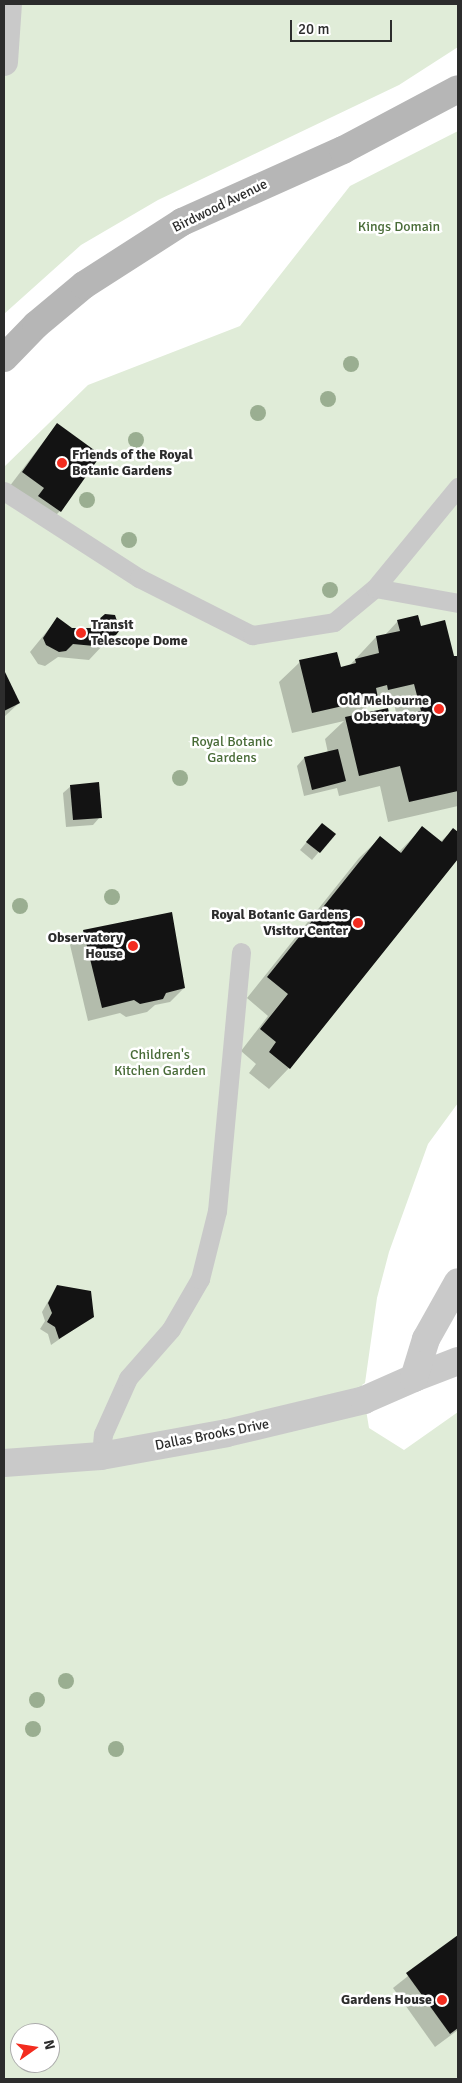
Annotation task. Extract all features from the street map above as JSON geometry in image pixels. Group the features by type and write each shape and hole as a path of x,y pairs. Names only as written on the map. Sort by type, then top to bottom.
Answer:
{"street":[{"path":"4,61 8,4"},
{"name":"Birdwood Avenue","path":"4,358 36,325 84,285 174,227 343,150 458,89"},
{"path":"414,1378 426,1339 458,1282"},
{"name":"Dallas Brooks Drive","path":"4,1463 101,1456 227,1433 333,1409 458,1361"}],"lane":[{"path":"4,490 139,578 252,636 334,622 375,588 458,487"},
{"path":"375,588 458,603"},
{"path":"101,1456 104,1434 128,1378 171,1329 200,1279 217,1211 241,952"}],"green space":[{"path":"4,4 458,4 458,47 399,85 158,200 81,245 4,314"},
{"name":"Royal Botanic Gardens","path":"458,131 458,1103 428,1144 389,1252 377,1298 365,1383 362,1385 369,1428 404,1450 458,1412 458,2079 4,2079 4,467 88,385 240,326 350,186"}],"building":[{"name":"Friends of the Royal Botanic Gardens","path":"57,423 101,455 61,512 38,496 44,488 22,472"},
{"name":"Transit Telescope Dome","path":"105,614 115,615 120,630 116,635 106,638 105,647 73,644 66,651 59,652 46,645 43,638 57,617 72,628 96,628 98,620"},
{"name":"Old Melbourne Observatory","path":"418,615 421,626 445,620 454,656 458,656 458,791 409,802 400,766 359,776 345,717 388,708 390,718 421,711 414,684 388,690 387,685 376,688 378,698 312,713 299,660 337,652 341,667 356,663 355,659 379,653 376,636 400,631 397,620"},
{"path":"4,670 20,703 4,711"},
{"path":"338,749 346,781 312,790 304,757"},
{"path":"99,782 102,818 73,820 70,785"},
{"path":"322,823 336,834 320,853 306,842"},
{"name":"Royal Botanic Gardens Visitor Center","path":"422,826 442,842 453,828 458,832 458,859 290,1069 269,1052 276,1042 260,1029 288,994 267,977 380,836 401,853"},
{"name":"Observatory House","path":"172,912 185,988 166,993 163,999 140,1004 134,1000 102,1008 83,930"},
{"path":"57,1285 91,1291 94,1317 59,1339 55,1327 47,1322 52,1313 48,1303"},
{"name":"Gardens House","path":"458,1935 458,2028 450,2034 406,1973"}],"place":[{"name":"Friends of the Royal Botanic Gardens","path":"62,463"},
{"name":"Transit Telescope Dome","path":"81,633"},
{"name":"Old Melbourne Observatory","path":"439,709"},
{"name":"Royal Botanic Gardens Visitor Center","path":"358,923"},
{"name":"Observatory House","path":"133,946"},
{"name":"Gardens House","path":"442,2000"}],"park label":[{"name":"Kings Domain","path":"399,227"},
{"name":"Children's Kitchen Garden","path":"160,1064"}]}
